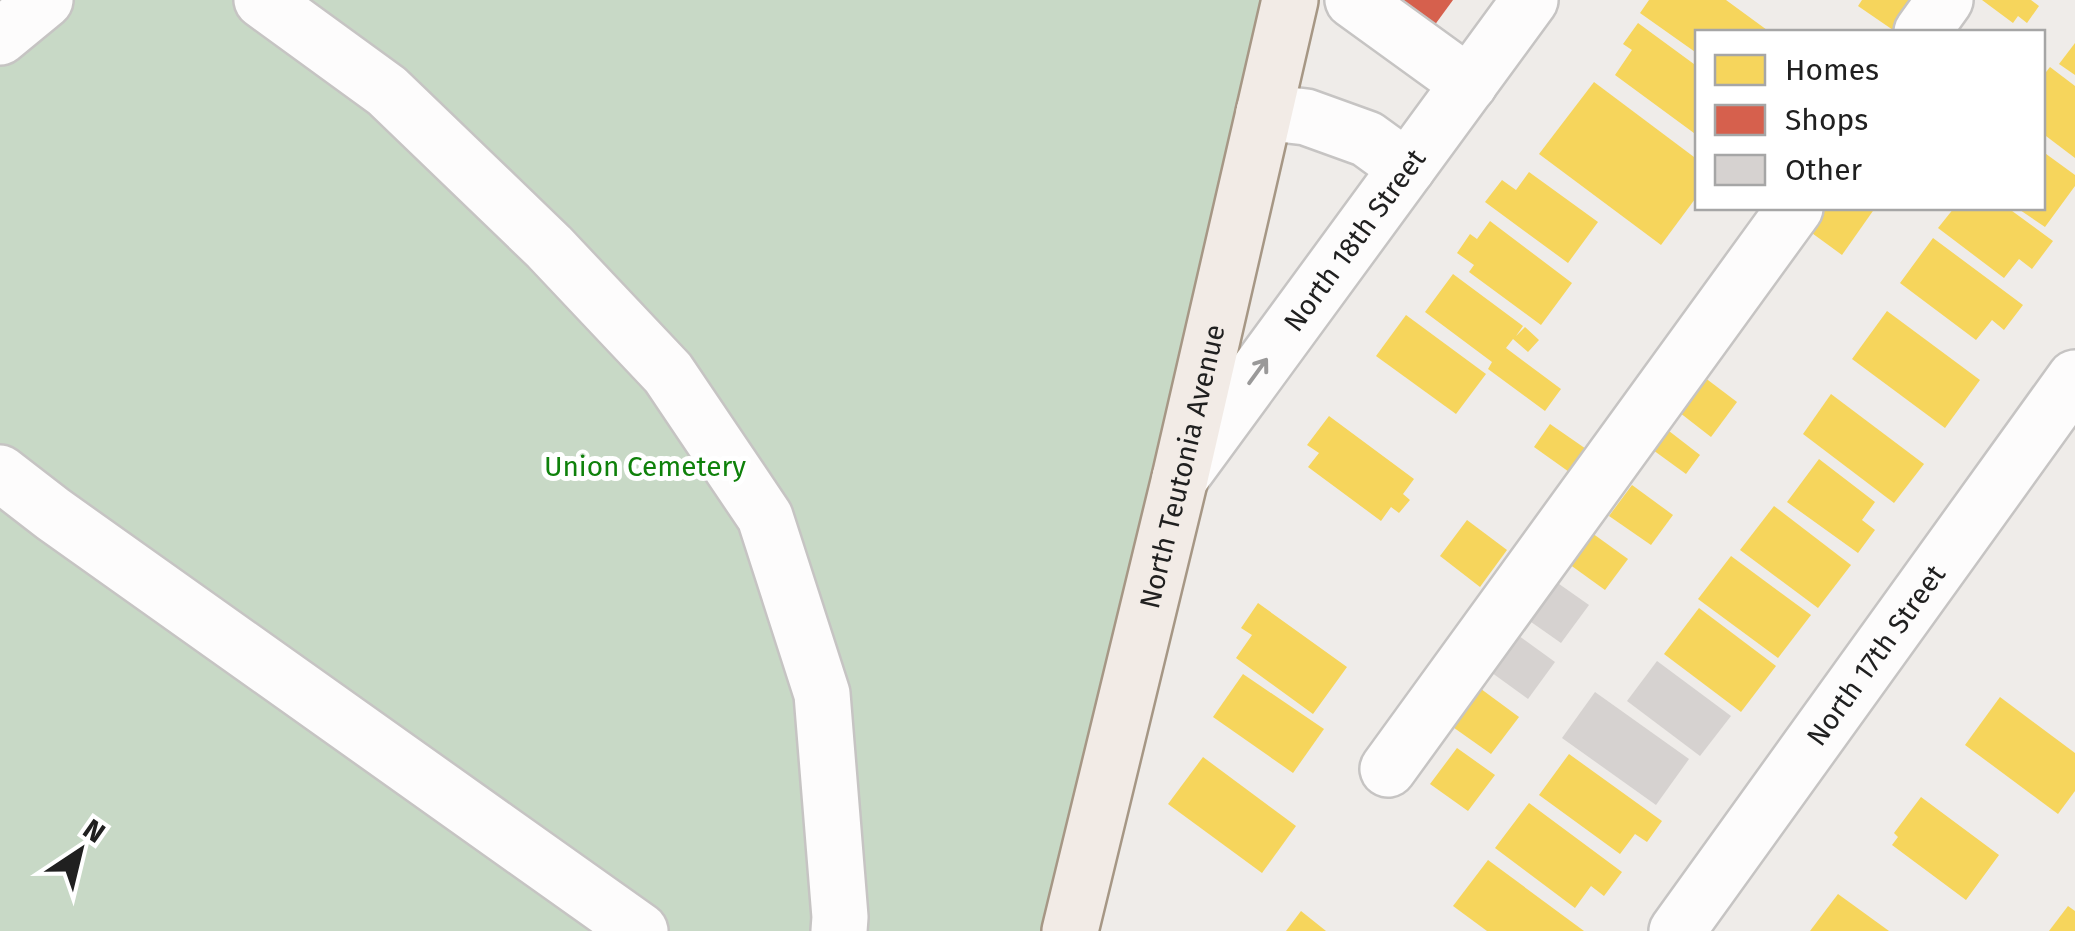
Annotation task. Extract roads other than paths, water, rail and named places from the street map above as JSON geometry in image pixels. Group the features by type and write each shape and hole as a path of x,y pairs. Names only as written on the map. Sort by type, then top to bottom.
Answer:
{"main road":[{"name":"North Teutonia Avenue","path":"1070,931 1290,0"}],"street":[{"path":"0,37 45,0"},
{"path":"262,0 387,91 550,247 668,372 765,517 822,694 838,931"},
{"path":"1353,0 1468,84"},
{"name":"North 18th Street","path":"1180,478 1530,0"},
{"path":"1924,30 1946,0"},
{"path":"1264,112 1306,117 1368,139 1396,182"},
{"path":"1388,769 1794,210"},
{"name":"North 17th Street","path":"1677,931 2075,378"},
{"path":"0,473 640,931"}],"park label":[{"name":"Union Cemetery","path":"645,466"}]}
